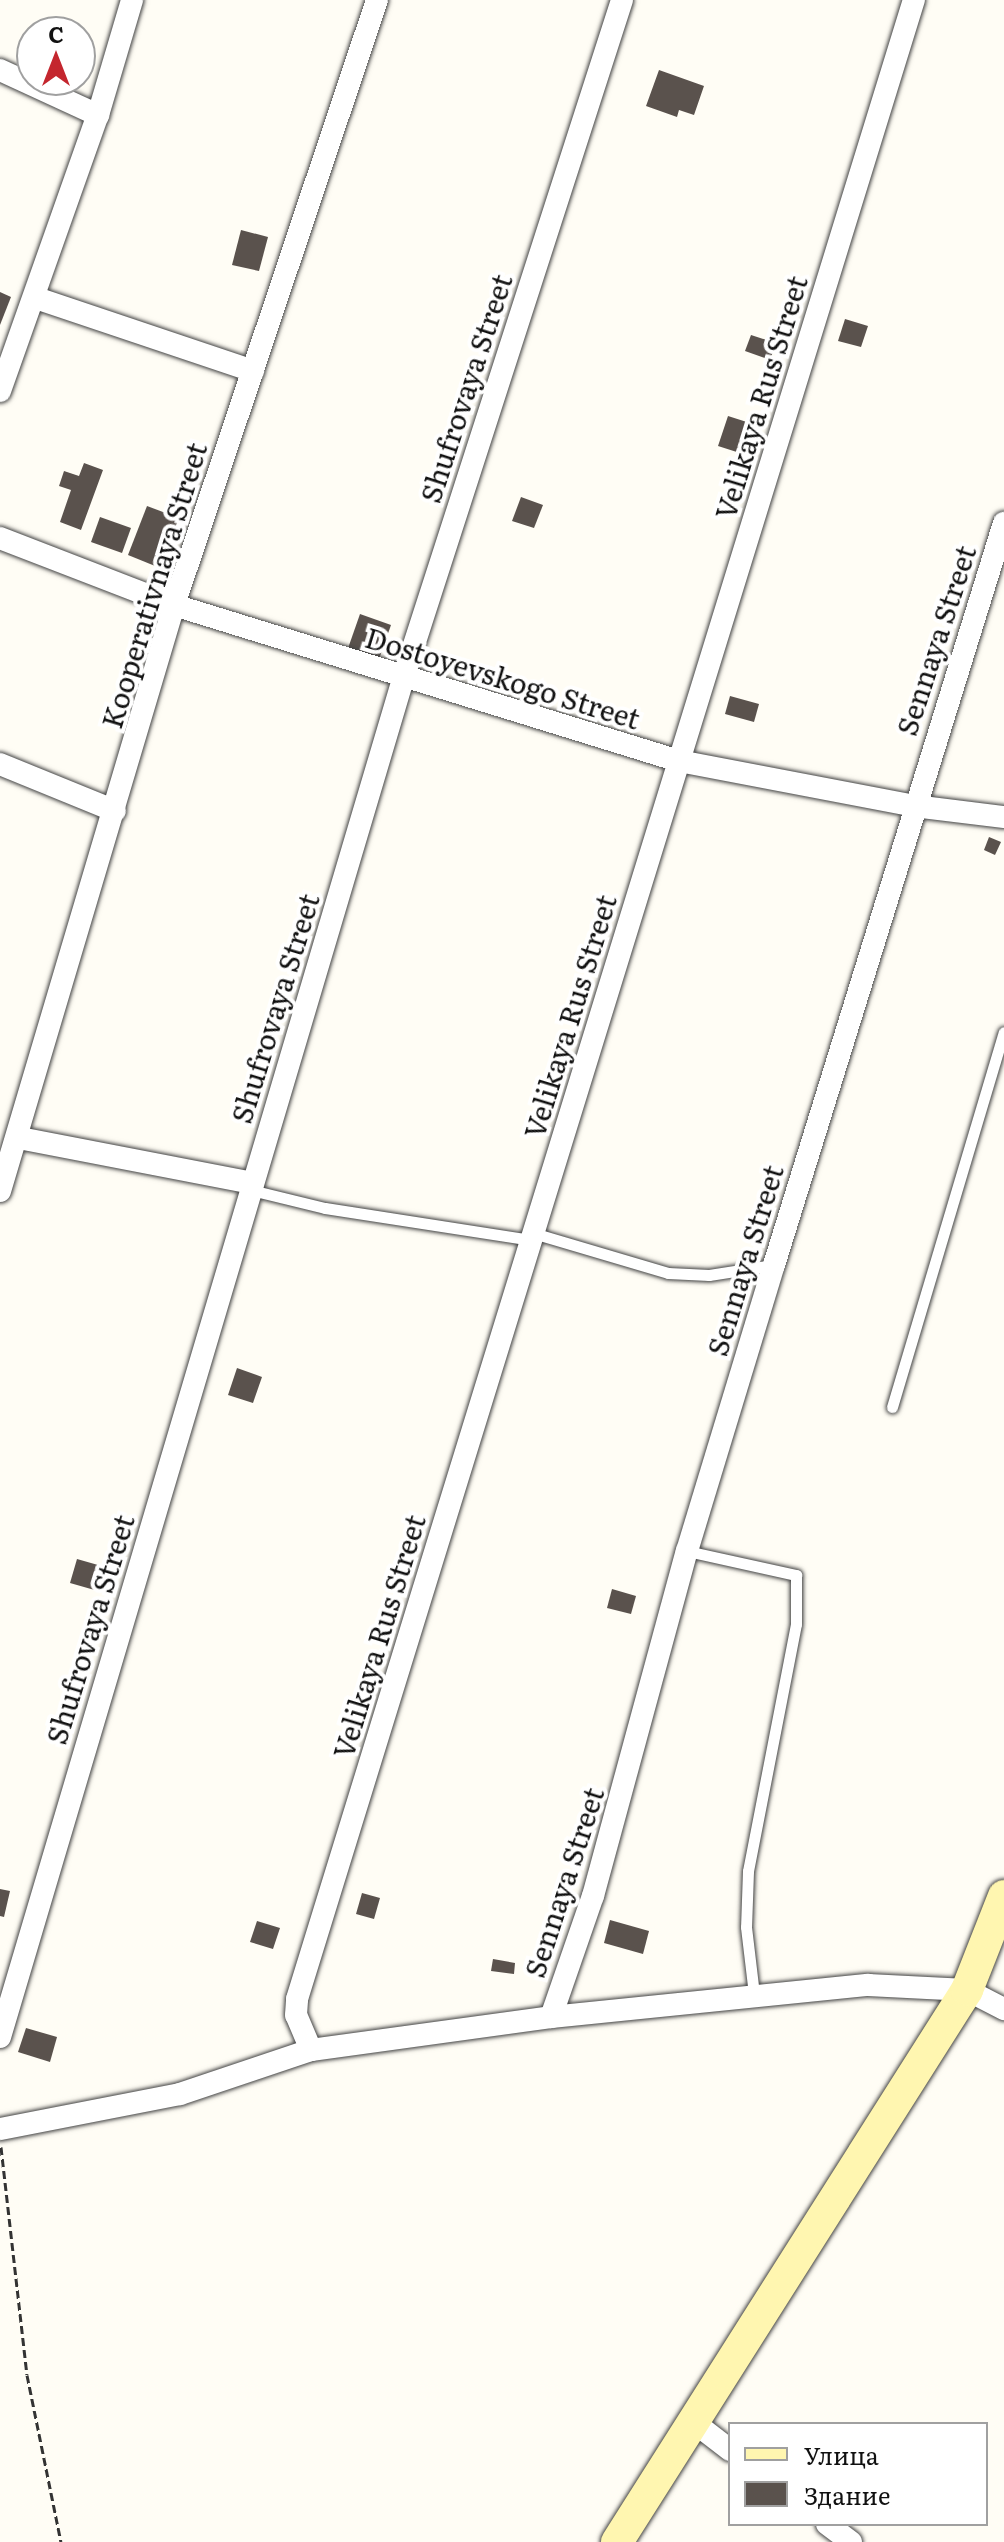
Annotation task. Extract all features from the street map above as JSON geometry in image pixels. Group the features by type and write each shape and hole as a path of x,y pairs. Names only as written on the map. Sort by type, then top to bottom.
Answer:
{"street":[{"path":"0,391 36,298 98,115 132,0"},
{"name":"Kooperativnaya Street","path":"0,1191 19,1138 174,605 377,0"},
{"name":"Shufrovaya Street","path":"0,2037 403,679 622,0"},
{"name":"Velikaya Rus Street","path":"311,2050 296,2015 297,1999 914,0"},
{"path":"0,70 98,115"},
{"path":"36,298 253,371"},
{"name":"Sennaya Street","path":"551,2017 597,1883 687,1551 914,806 1004,523"},
{"name":"Dostoyevskogo Street","path":"0,538 174,605 403,679 679,761 914,806 1004,817"},
{"path":"0,764 115,811"},
{"path":"19,1138 252,1186"},
{"path":"617,2542 691,2420 967,1990 1004,1900"},
{"path":"0,2129 180,2094 311,2050 551,2017 754,1994 868,1985 967,1990 1004,2009"},
{"path":"691,2420 728,2448"},
{"path":"830,2526 851,2542"}],"lane":[{"path":"892,1407 1004,1032"},
{"path":"252,1186 325,1208 532,1236 668,1273 709,1275 774,1265"},
{"path":"687,1551 796,1575 796,1624 748,1871 746,1927 754,1994"}],"path":[{"path":"0,2139 27,2375 61,2542"}],"building":[{"path":"659,70 704,86 694,115 679,110 677,117 646,106"},
{"path":"241,230 268,237 259,271 232,265"},
{"path":"0,292 11,297 0,325"},
{"path":"845,319 868,326 861,347 838,341"},
{"path":"751,335 776,343 770,360 745,351"},
{"path":"728,416 753,424 743,454 718,446"},
{"path":"84,463 103,470 81,530 60,522 71,490 59,486 64,471 79,476"},
{"path":"521,497 543,505 534,528 512,521"},
{"path":"147,506 179,518 160,568 128,555"},
{"path":"100,517 131,528 122,553 91,542"},
{"path":"360,614 391,625 377,665 346,654"},
{"path":"730,696 759,704 754,722 725,714"},
{"path":"989,837 1001,842 995,855 984,850"},
{"path":"237,1368 262,1377 253,1403 228,1395"},
{"path":"77,1559 105,1567 98,1591 70,1583"},
{"path":"612,1589 636,1596 631,1614 607,1608"},
{"path":"0,1889 10,1891 4,1917 0,1916"},
{"path":"362,1893 380,1898 374,1919 356,1914"},
{"path":"610,1920 649,1931 643,1954 604,1943"},
{"path":"257,1921 280,1928 273,1949 250,1942"},
{"path":"493,1959 515,1963 514,1974 491,1971"},
{"path":"26,2028 57,2037 50,2062 18,2052"}]}
